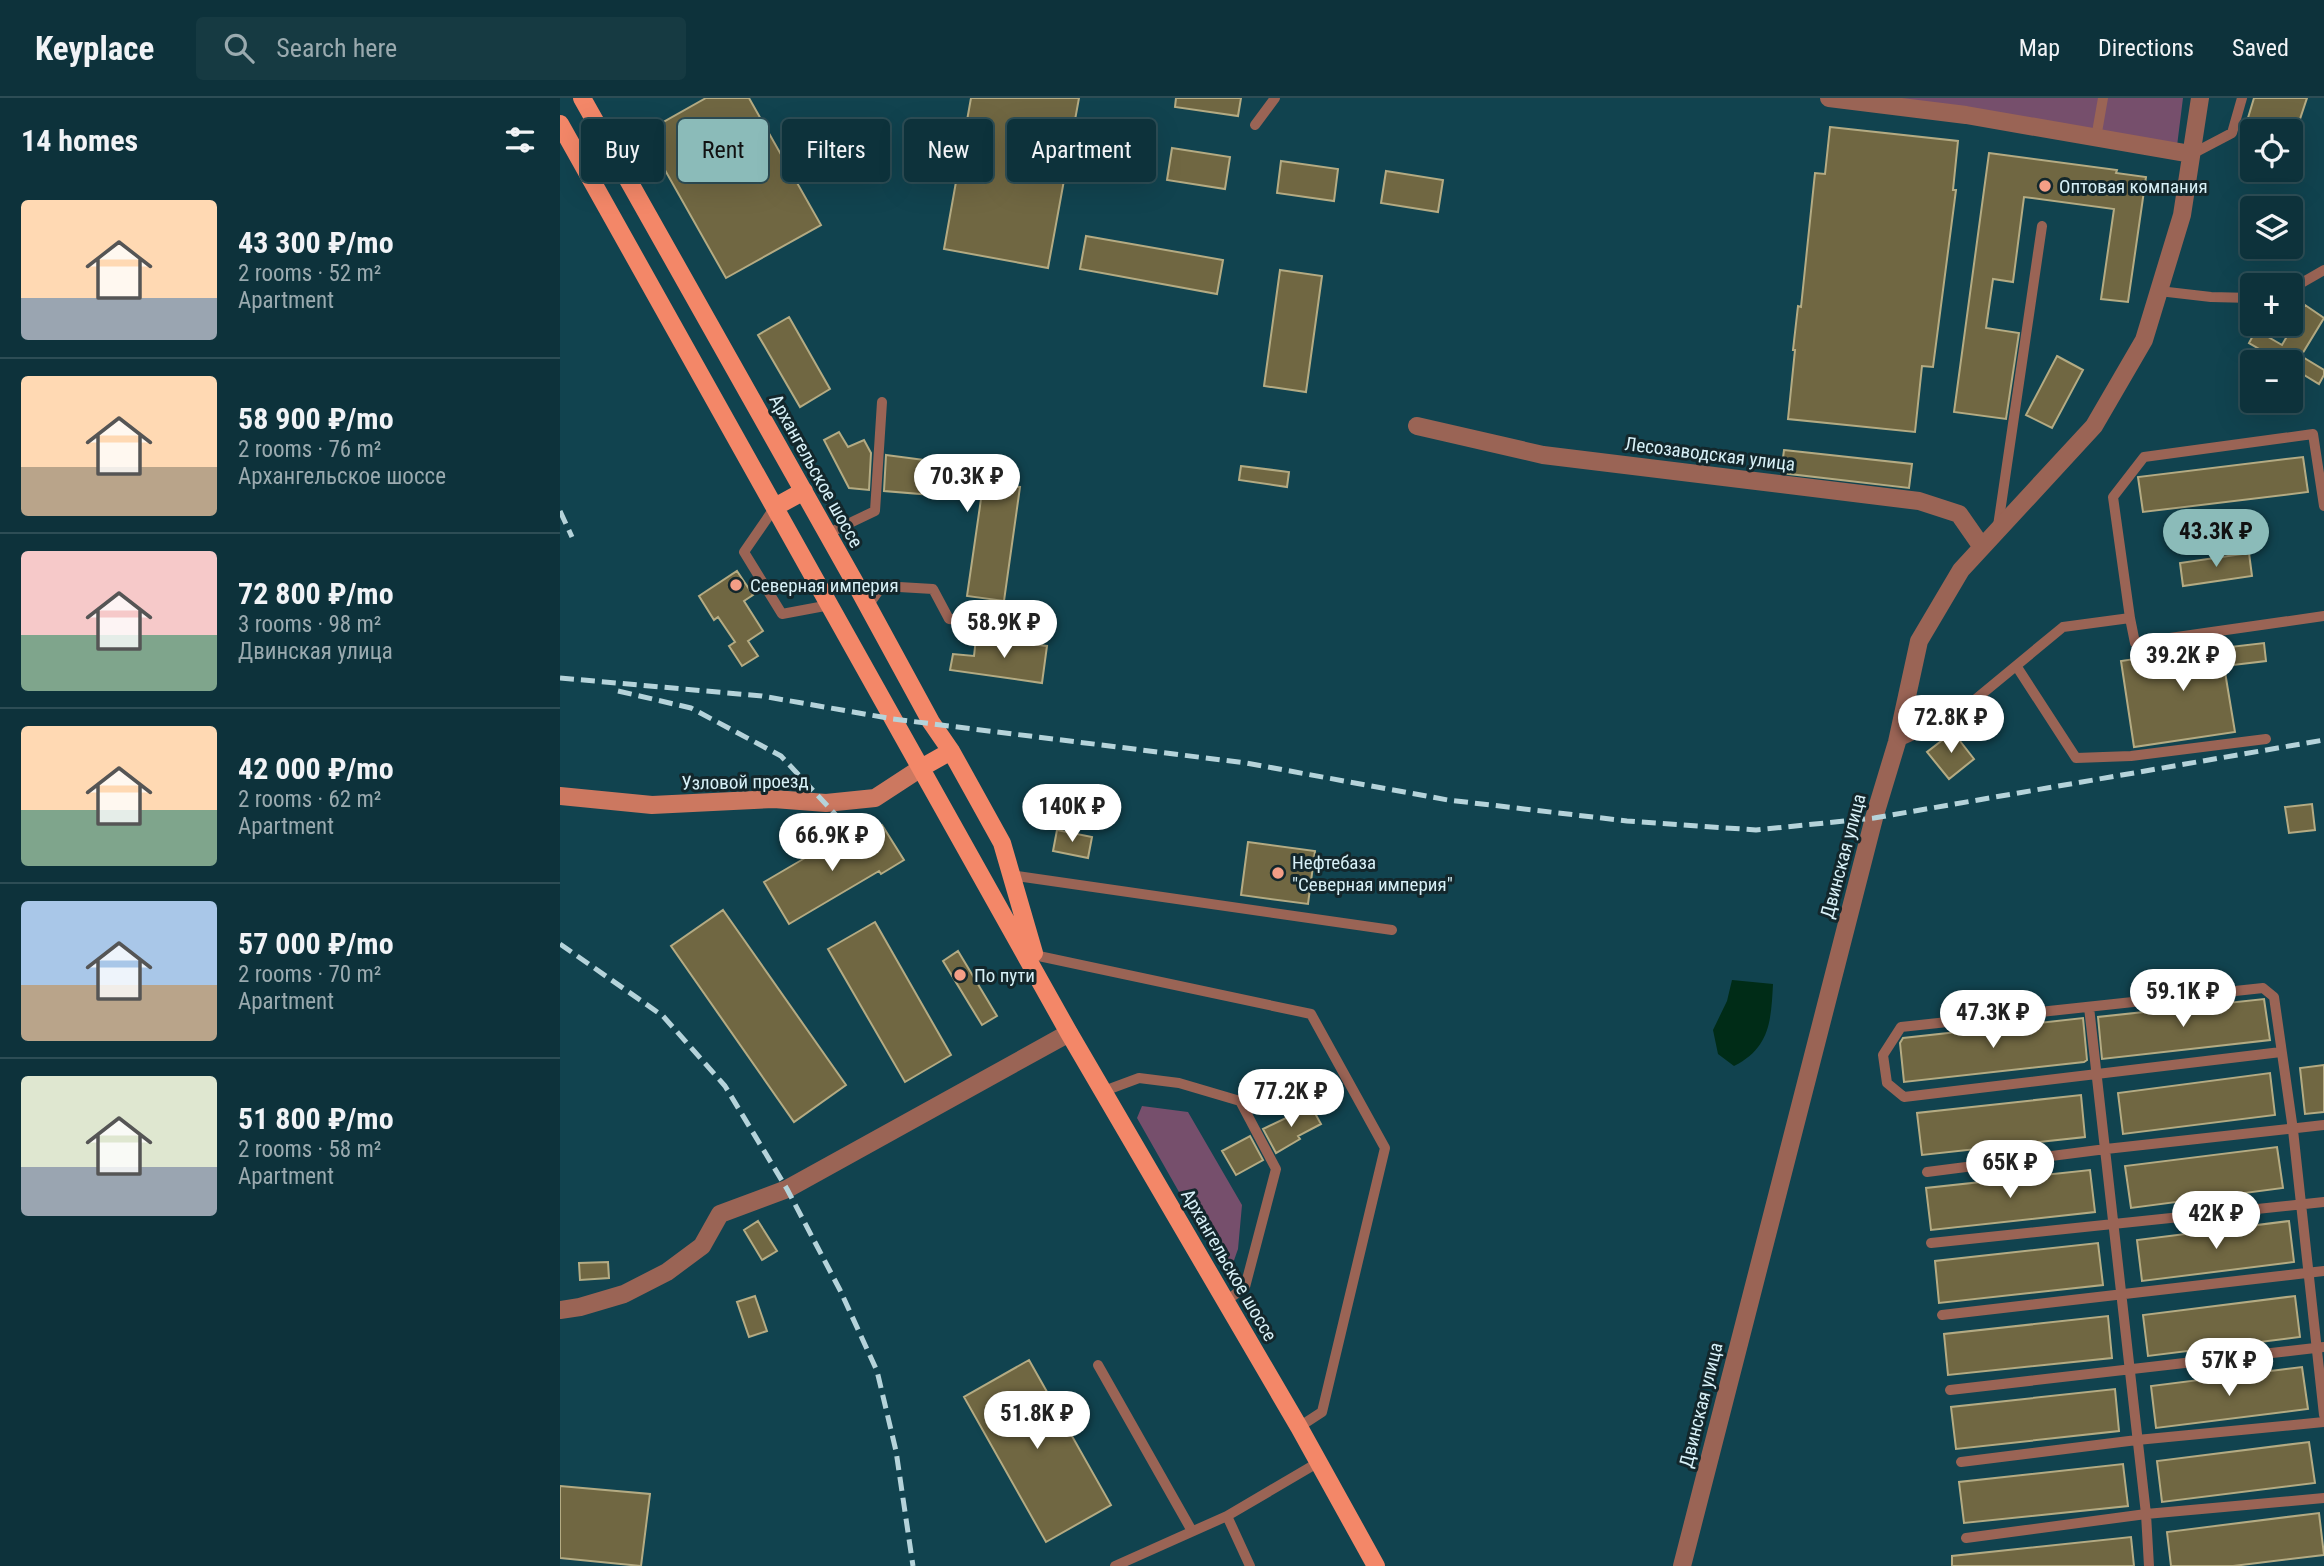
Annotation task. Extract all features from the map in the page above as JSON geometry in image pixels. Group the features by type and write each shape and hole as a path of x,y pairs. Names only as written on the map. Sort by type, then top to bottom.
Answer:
{"main road":[{"name":"Архангельское шоссе","path":"583,98 931,722 951,751 1002,843 1044,986"},
{"name":"Архангельское шоссе","path":"560,124 1069,1033 1299,1427 1376,1566"},
{"path":"775,508 804,491"},
{"path":"830,605 858,588"},
{"path":"921,768 951,751"},
{"path":"981,873 1009,867"}],"street":[{"path":"1829,98 1966,115 2191,154"},
{"name":"Двинская улица","path":"1682,1566 1870,831 1897,742 1919,641 1961,570 2094,426 2144,340 2182,215 2200,98"},
{"name":"Лесозаводская улица","path":"1417,426 1544,455 1919,501 1959,514 1982,547"},
{"name":"Узловой проезд","path":"560,796 652,805 774,799 825,803 875,798 921,768"},
{"path":"560,1310 624,1294 667,1272 702,1246 720,1214 787,1189 1069,1033"}],"lane":[{"path":"1255,125 1275,98"},
{"path":"2096,138 2103,98"},
{"path":"2191,154 2232,133 2242,98"},
{"path":"1997,530 2042,226"},
{"path":"2303,282 2324,270"},
{"path":"2159,291 2240,298"},
{"path":"831,532 875,511 883,402"},
{"path":"2324,506 2313,435 2144,457 2113,498 2135,643 2324,616"},
{"path":"775,508 744,552 782,614 830,605"},
{"path":"868,606 882,586 933,589 949,618 1047,631"},
{"path":"1897,742 1954,717 2063,627 2130,618"},
{"path":"2017,667 2076,758 2131,756 2266,739"},
{"path":"1009,867 1392,930"},
{"path":"1034,955 1311,1014 1385,1148 1322,1412 1299,1427"},
{"path":"2281,1052 1904,1097 1887,1083 1883,1055 1901,1027 2263,988 2274,997 2321,1347 2324,1415"},
{"path":"2089,1007 2146,1514 2149,1566"},
{"path":"1104,1091 1139,1078 1179,1083 1240,1101 1276,1168 1245,1287 1226,1301"},
{"path":"1927,1172 2324,1125"},
{"path":"1931,1243 2324,1202"},
{"path":"1942,1315 2324,1271"},
{"path":"1950,1390 2321,1347"},
{"path":"1098,1365 1192,1531"},
{"path":"1961,1462 2137,1440 2324,1422"},
{"path":"1115,1566 1227,1516 1319,1462"},
{"path":"1966,1538 2146,1514 2324,1498"},
{"path":"1227,1516 1250,1566"}],"shaded area":[{"path":"1874,98 2183,98 2177,146"},
{"path":"1732,980 1773,984 1769,1021 1762,1042 1746,1059 1734,1066 1718,1054 1713,1030 1727,1001"},
{"path":"1142,1106 1188,1112 1242,1205 1238,1249 1232,1266 1221,1266 1137,1118"}],"building":[{"path":"706,98 749,98 761,119 678,119 678,182 768,182 768,132 782,156 782,182 797,182 821,225 726,278 664,168 664,122"},
{"path":"971,98 1079,98 1075,119 1007,119 1007,182 1064,182 1048,268 944,249 956,182 993,182 993,119 967,119"},
{"path":"1176,98 1241,98 1238,116 1175,107"},
{"path":"2254,98 2307,98 2300,119 2248,119"},
{"path":"1830,127 1958,141 1953,190 1956,190 1933,367 1922,366 1915,432 1788,419 1793,350 1798,306 1801,307 1815,173 1825,174"},
{"path":"1172,148 1230,157 1225,189 1167,180"},
{"path":"1989,153 2117,170 2116,173 2146,177 2128,302 2101,299 2114,209 2024,197 2013,282 1993,279 1986,328 2019,333 2006,419 1954,412"},
{"path":"1281,161 1338,169 1334,201 1277,193"},
{"path":"1386,171 1443,180 1438,212 1381,203"},
{"path":"1086,236 1223,260 1217,294 1080,269"},
{"path":"1280,270 1322,276 1306,392 1264,386"},
{"path":"2305,305 2324,318 2303,353 2303,350 2261,350 2249,343 2253,336 2266,336 2282,345 2287,336 2303,336"},
{"path":"789,317 830,389 800,407 758,335"},
{"path":"2057,356 2083,370 2052,428 2026,415"},
{"path":"2303,357 2324,370 2319,384 2303,374"},
{"path":"839,432 848,447 864,440 871,453 869,490 849,488 824,440"},
{"path":"1784,450 1912,464 1909,488 1781,473"},
{"path":"886,455 986,468 984,484 1020,487 1004,601 967,596 981,499 884,491"},
{"path":"2303,457 2308,492 2143,512 2138,477"},
{"path":"1241,466 1289,472 1287,487 1239,480"},
{"path":"2249,553 2252,576 2183,586 2180,563"},
{"path":"737,571 753,595 744,601 763,631 748,641 758,656 742,666 729,646 735,642 718,617 714,620 699,596"},
{"path":"976,638 1047,646 1042,683 950,670 953,654 974,656"},
{"path":"2264,643 2266,661 2224,666 2235,732 2134,747 2121,661 2221,646"},
{"path":"1953,732 1974,759 1949,779 1927,752"},
{"path":"2312,804 2315,830 2289,833 2285,807"},
{"path":"882,825 904,860 881,874 879,871 789,924 764,882 834,841 840,851"},
{"path":"1057,830 1092,837 1088,858 1053,851"},
{"name":"Нефтебаза \"Северная империя\"","path":"1248,842 1315,851 1308,904 1241,895"},
{"path":"723,910 846,1085 794,1122 671,946"},
{"path":"875,922 951,1055 905,1082 828,949"},
{"path":"958,951 997,1016 982,1025 943,961"},
{"path":"2264,999 2270,1040 2102,1059 2098,1017"},
{"path":"2083,1018 2087,1060 2084,1062 1904,1082 1900,1043 1903,1038"},
{"path":"2324,1065 2324,1112 2305,1114 2300,1068"},
{"path":"2270,1073 2275,1115 2123,1134 2118,1093"},
{"path":"2081,1095 2085,1137 1922,1155 1917,1113"},
{"path":"1311,1106 1321,1124 1298,1136 1300,1139 1276,1153 1263,1129"},
{"path":"1250,1136 1263,1160 1236,1175 1222,1151"},
{"path":"2277,1147 2283,1188 2131,1208 2125,1166"},
{"path":"2090,1170 2095,1212 1931,1230 1926,1188"},
{"path":"758,1221 777,1251 762,1260 744,1230"},
{"path":"2289,1221 2294,1262 2142,1281 2137,1240"},
{"path":"2098,1243 2103,1285 1939,1303 1935,1261"},
{"path":"608,1262 609,1278 580,1280 579,1263"},
{"path":"755,1296 767,1331 749,1337 737,1302"},
{"path":"2295,1296 2300,1337 2148,1356 2143,1315"},
{"path":"2108,1316 2112,1358 1948,1375 1944,1334"},
{"path":"1029,1360 1111,1505 1046,1542 964,1397"},
{"path":"2302,1367 2308,1409 2156,1428 2151,1386"},
{"path":"2115,1389 2119,1431 1956,1449 1951,1407"},
{"path":"2309,1442 2315,1483 2162,1502 2157,1461"},
{"path":"2123,1464 2128,1506 1964,1523 1959,1482"},
{"path":"560,1486 650,1494 641,1566 560,1558"},
{"path":"2319,1513 2324,1555 2233,1566 2171,1566 2167,1532"},
{"path":"2131,1537 2134,1566 1952,1566 1952,1556"}],"railway":[{"path":"560,511 572,537"},
{"path":"560,678 762,696 893,719 1246,763 1448,800 1627,821 1756,830 1874,818 2324,740"},
{"path":"618,691 691,708 781,756 848,828"},
{"path":"560,944 663,1016 725,1086 787,1189 840,1290 877,1371 896,1451 913,1566"}],"place":[{"name":"Оптовая компания","path":"2045,186"},
{"name":"Северная империя","path":"736,585"},
{"name":"Нефтебаза \"Северная империя\"","path":"1278,873"},
{"name":"По пути","path":"960,975"}]}
